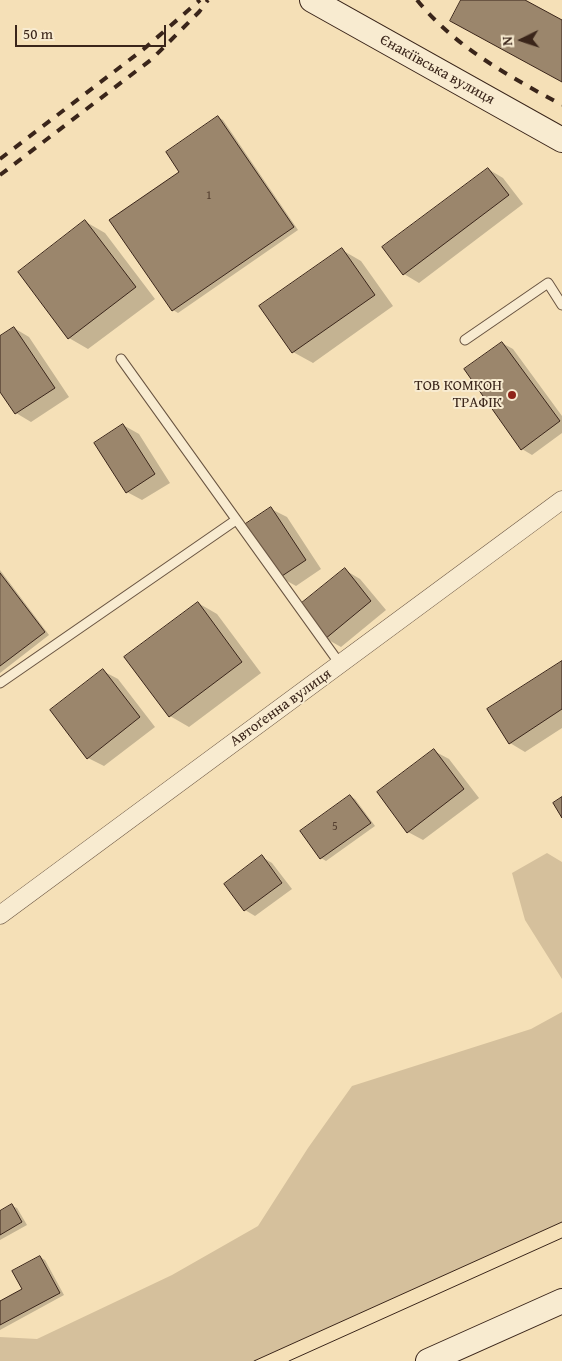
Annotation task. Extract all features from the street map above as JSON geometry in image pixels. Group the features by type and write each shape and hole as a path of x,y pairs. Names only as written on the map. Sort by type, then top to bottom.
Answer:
{"street":[{"name":"Єнакіївська вулиця","path":"312,0 562,140"},
{"name":"Автоґенна вулиця","path":"0,916 562,500"},
{"path":"428,1361 562,1301"}],"lane":[{"path":"465,340 548,283 562,305"},
{"path":"121,359 340,664"},
{"path":"0,683 236,520"}],"shaded area":[{"path":"547,853 562,862 562,979 525,920 512,873"},
{"path":"562,1012 562,1222 254,1361 0,1361 0,1337 37,1339 172,1275 258,1226 308,1148 352,1086 531,1029"}],"building":[{"path":"461,0 525,0 562,20 562,82 450,21"},
{"path":"218,116 294,227 172,311 109,220 179,172 166,152"},
{"path":"488,168 509,195 403,275 382,247"},
{"path":"85,220 136,287 68,339 18,272"},
{"path":"342,248 375,295 292,353 259,306"},
{"path":"14,327 55,388 15,414 0,392 0,336"},
{"name":"ТОВ КОМКОН ТРАФІК","path":"502,342 560,421 521,450 464,369"},
{"path":"123,424 155,474 126,493 94,443"},
{"path":"271,507 306,560 279,578 244,525"},
{"path":"345,568 371,601 325,639 298,606"},
{"path":"0,573 45,632 0,666"},
{"path":"198,602 242,662 169,717 124,657"},
{"path":"562,661 562,709 509,744 487,709"},
{"path":"103,669 140,717 87,759 50,710"},
{"path":"434,749 464,789 407,833 377,792"},
{"path":"350,795 371,823 320,859 300,831"},
{"path":"562,797 562,818 553,803"},
{"path":"262,855 282,883 244,911 224,884"},
{"path":"12,1204 22,1222 0,1235 0,1211"},
{"path":"40,1256 60,1293 0,1325 0,1301 22,1289 12,1271"}],"tram line":[{"path":"254,1361 562,1222"},
{"path":"289,1361 562,1238"}],"railway":[{"path":"0,159 145,48 200,0"},
{"path":"0,175 152,59 199,12 208,0"},
{"path":"417,0 432,17 466,47 503,72 562,105"}],"place":[{"name":"ТОВ КОМКОН ТРАФІК","path":"512,395"}]}
